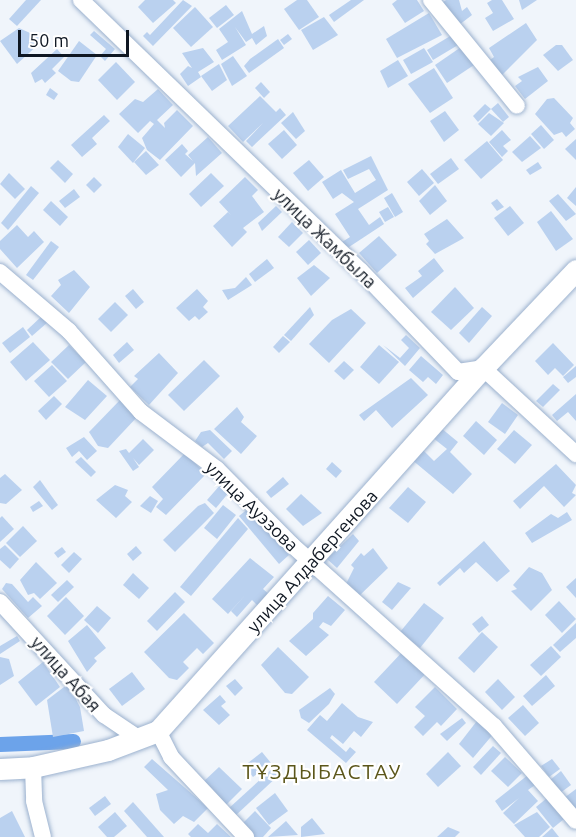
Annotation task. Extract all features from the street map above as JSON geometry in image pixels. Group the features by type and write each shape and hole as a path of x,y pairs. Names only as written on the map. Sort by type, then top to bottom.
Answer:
{"main road":[{"name":"улица Алдабергенова","path":"0,769 33,766 108,750 158,730 483,368 576,270"}],"street":[{"name":"улица Жамбыла","path":"81,0 360,270 458,372 483,368"},
{"path":"431,0 517,106"},
{"name":"улица Ауэзова","path":"0,272 69,331 141,412 217,469 311,562 494,726 576,821"},
{"path":"483,368 576,454"},
{"name":"улица Абая","path":"0,602 104,715 138,738"},
{"path":"158,730 171,757 246,837"},
{"path":"33,766 34,801 43,837"}],"building":[{"path":"26,0 41,0 17,26 9,19"},
{"path":"145,0 173,0 176,3 153,23 138,7"},
{"path":"183,0 192,6 153,46 143,36 147,32 150,35"},
{"path":"297,0 307,0 319,17 299,30 284,9"},
{"path":"351,0 364,0 334,22 329,15"},
{"path":"397,0 417,0 424,11 405,23 392,4"},
{"path":"446,0 459,0 462,11 467,7 472,15 459,25 442,3"},
{"path":"492,0 502,0 514,19 493,31 485,18 493,13 487,3"},
{"path":"519,0 537,0 522,10"},
{"path":"226,5 234,15 217,28 209,18"},
{"path":"195,7 213,27 191,47 173,28"},
{"path":"242,11 252,34 264,26 267,36 256,45 252,38 246,42 235,27 246,45 222,60 216,50 228,42 219,29"},
{"path":"429,13 442,35 397,58 386,39"},
{"path":"324,17 338,35 313,50 301,30"},
{"path":"526,23 537,40 501,76 490,60 494,57 489,48"},
{"path":"19,28 39,37 41,42 17,64 0,41"},
{"path":"94,31 115,49 105,61 100,56 106,49 90,35"},
{"path":"288,34 292,39 284,45 280,40"},
{"path":"452,35 458,45 433,60 427,50"},
{"path":"278,39 284,48 249,73 244,66"},
{"path":"79,41 97,55 79,82 71,81 58,71"},
{"path":"464,45 477,63 447,83 435,65"},
{"path":"556,45 562,45 573,60 558,71 543,55"},
{"path":"203,48 214,62 198,72 201,77 188,86 180,74 188,66 192,68 182,53"},
{"path":"424,48 433,62 411,74 403,60"},
{"path":"57,49 64,57 52,69 56,73 45,83 42,79 35,83 31,73"},
{"path":"233,56 247,76 232,86 221,64"},
{"path":"398,60 408,76 388,88 380,71"},
{"path":"116,62 135,82 117,100 98,80"},
{"path":"219,64 227,80 212,91 201,76"},
{"path":"538,67 548,81 525,99 515,86 522,81 518,77"},
{"path":"434,68 453,98 430,113 408,84"},
{"path":"261,82 270,92 264,98 255,88"},
{"path":"50,88 58,94 54,100 46,95"},
{"path":"158,89 173,105 157,120 165,128 164,123 177,110 193,126 160,160 147,150 142,138 154,124 150,121 138,133 119,114 135,99 143,102"},
{"path":"260,96 276,112 280,108 286,115 252,147 246,141 263,123 243,142 228,126"},
{"path":"554,98 573,118 570,123 575,129 566,137 562,132 554,135 535,114 547,99"},
{"path":"498,103 509,117 503,122 491,109"},
{"path":"485,104 491,109 478,122 473,116"},
{"path":"445,111 459,130 444,142 430,121"},
{"path":"293,112 305,131 296,139 281,123"},
{"path":"489,113 504,123 491,136 478,124"},
{"path":"104,115 110,121 92,138 97,144 82,157 71,145"},
{"path":"541,125 554,140 544,149 531,134"},
{"path":"284,130 297,145 282,159 268,144"},
{"path":"502,130 511,140 503,146 508,151 502,157 489,142"},
{"path":"128,134 145,148 133,163 118,147"},
{"path":"530,136 541,148 522,162 512,152"},
{"path":"208,137 222,153 196,176 195,163 181,177 165,160 182,144 188,151 185,154 193,161 188,155"},
{"path":"576,139 576,160 565,149"},
{"path":"487,141 503,160 481,179 464,160"},
{"path":"146,151 159,165 146,175 134,162"},
{"path":"371,156 388,190 358,209 369,225 380,217 384,224 346,249 342,242 350,237 335,214 354,202 342,193 333,199 322,182 341,170 355,193 376,180 369,169 348,179 343,170"},
{"path":"451,158 459,169 438,184 430,174"},
{"path":"58,160 73,174 65,183 50,168"},
{"path":"309,160 324,177 308,191 293,173"},
{"path":"538,162 542,168 530,175 526,170"},
{"path":"422,169 434,183 419,196 407,182"},
{"path":"9,173 25,189 15,199 0,184"},
{"path":"211,173 224,186 201,207 189,194"},
{"path":"94,177 102,185 94,193 86,185"},
{"path":"245,177 258,190 252,196 264,212 243,228 247,232 232,247 213,226 228,212 231,215 219,202"},
{"path":"435,185 447,201 430,215 419,201"},
{"path":"31,186 39,193 8,230 1,223"},
{"path":"576,187 576,206 567,198"},
{"path":"74,189 80,197 65,208 59,201"},
{"path":"392,193 403,212 395,217 384,198"},
{"path":"558,194 576,214 566,221 549,201"},
{"path":"497,199 504,207 497,211 491,203"},
{"path":"51,201 68,217 60,226 43,210"},
{"path":"276,206 282,212 262,231 258,223"},
{"path":"510,206 524,223 508,236 494,218"},
{"path":"388,207 394,217 385,222 379,212"},
{"path":"551,211 573,239 556,251 537,222"},
{"path":"447,219 464,238 435,254 426,244 429,241 424,234"},
{"path":"292,222 303,233 289,247 278,237"},
{"path":"17,225 28,237 34,231 44,242 17,268 0,249 0,241"},
{"path":"379,236 397,255 377,273 359,253"},
{"path":"309,240 321,253 308,265 296,252"},
{"path":"51,241 59,247 33,280 26,275"},
{"path":"434,258 444,271 413,298 405,288 422,276 418,271"},
{"path":"267,259 274,268 255,282 249,274"},
{"path":"314,265 330,278 311,296 297,278"},
{"path":"74,270 90,287 69,313 51,296 61,285 58,280"},
{"path":"246,277 252,285 228,300 222,290 235,288"},
{"path":"455,287 474,308 451,330 431,312"},
{"path":"133,289 144,302 136,309 125,296"},
{"path":"197,289 208,301 203,307 208,312 199,320 195,316 189,321 176,308"},
{"path":"115,302 128,315 111,332 98,319"},
{"path":"310,307 314,315 291,341 284,335"},
{"path":"482,307 492,316 469,343 459,333"},
{"path":"351,309 366,323 329,363 309,344 332,320"},
{"path":"42,316 48,322 32,336 27,330"},
{"path":"23,327 30,337 10,353 2,343"},
{"path":"406,335 420,348 405,366 383,345 400,358 409,348 401,340"},
{"path":"283,336 290,342 279,353 273,347"},
{"path":"33,342 50,360 26,381 10,362"},
{"path":"127,342 134,350 119,363 113,355"},
{"path":"553,343 574,365 563,376 555,368 548,375 535,361"},
{"path":"69,345 86,362 68,379 51,362"},
{"path":"379,345 399,362 379,384 360,367"},
{"path":"159,353 178,373 149,405 130,387 138,379 134,376"},
{"path":"421,356 443,375 436,384 428,377 423,382 409,370"},
{"path":"204,360 220,376 184,411 168,395"},
{"path":"344,361 354,370 344,380 334,371"},
{"path":"52,365 67,381 49,397 34,381"},
{"path":"576,366 576,377 568,383 563,377"},
{"path":"411,378 428,395 392,428 376,410 364,421 359,415"},
{"path":"88,380 107,396 85,420 65,407"},
{"path":"553,384 560,390 543,407 536,401"},
{"path":"576,394 576,421 568,412 557,421 552,415"},
{"path":"54,396 62,404 46,420 38,411"},
{"path":"121,399 138,416 108,448 98,446 89,432"},
{"path":"502,403 518,415 505,434 488,422"},
{"path":"237,407 244,417 241,422 257,436 241,454 214,429"},
{"path":"476,421 497,440 484,455 463,436"},
{"path":"441,428 458,442 450,452 472,474 453,494 411,459 421,448 434,461 447,449 433,438"},
{"path":"210,430 232,451 224,459 208,443 202,447 195,441 201,432"},
{"path":"514,430 532,445 515,464 497,449"},
{"path":"84,437 97,451 87,460 79,451 72,457 66,448"},
{"path":"143,439 154,450 139,465 133,458 139,467 133,471 119,451 126,449 129,453"},
{"path":"185,453 206,474 166,515 156,507 163,499 152,487"},
{"path":"81,457 96,472 91,477 75,462"},
{"path":"332,462 342,471 336,478 326,469"},
{"path":"556,464 576,485 572,493 576,495 564,507 544,486 520,509 513,501"},
{"path":"5,474 22,490 6,504 0,503 0,478"},
{"path":"283,477 289,484 271,498 266,492"},
{"path":"40,480 58,505 52,510 33,487"},
{"path":"221,484 230,491 216,508 207,500"},
{"path":"115,485 128,490 125,496 132,502 116,518 96,500"},
{"path":"408,487 426,502 408,523 389,508"},
{"path":"301,494 322,513 303,526 286,509"},
{"path":"150,496 158,501 151,513 140,506"},
{"path":"39,501 43,506 33,512 30,507"},
{"path":"205,503 214,513 175,552 163,540 198,506"},
{"path":"223,505 236,515 217,539 204,528"},
{"path":"249,508 289,555 279,564 239,516"},
{"path":"567,512 572,520 532,543 525,533 551,514 558,518"},
{"path":"2,516 14,529 0,542 0,518"},
{"path":"238,518 248,529 191,596 180,587"},
{"path":"23,526 37,541 20,557 6,543"},
{"path":"353,534 359,541 337,568 327,559"},
{"path":"484,541 510,571 497,582 476,562 464,573 460,568 440,586 437,583"},
{"path":"5,545 19,559 10,569 0,560 0,549"},
{"path":"136,546 142,553 133,561 127,554"},
{"path":"62,547 66,552 58,558 54,553"},
{"path":"373,548 388,568 359,596 346,584 354,568 351,565 361,553 364,556"},
{"path":"74,552 82,559 69,573 61,565"},
{"path":"250,558 274,577 263,589 270,595 259,607 252,600 237,617 231,611 247,593 228,614 212,599"},
{"path":"36,562 57,583 40,599 34,593 28,595 20,580"},
{"path":"529,567 542,573 552,590 531,611 511,591 517,589 513,585"},
{"path":"133,573 149,588 139,599 123,585"},
{"path":"576,578 576,598 566,587"},
{"path":"67,580 74,587 58,602 51,595"},
{"path":"398,582 411,588 392,610 382,602"},
{"path":"6,583 12,584 28,602 33,597 42,606 28,618 2,589"},
{"path":"175,592 185,602 157,631 147,621"},
{"path":"328,596 345,610 331,626 323,622 319,627 329,635 306,656 289,641 313,619 313,613"},
{"path":"66,597 84,616 65,635 47,616"},
{"path":"559,601 576,619 562,633 545,615"},
{"path":"424,603 444,618 420,648 400,632"},
{"path":"97,606 111,618 98,633 84,620"},
{"path":"184,613 214,643 203,654 197,648 183,662 189,668 177,680 169,678 144,652"},
{"path":"482,616 489,625 479,633 472,624"},
{"path":"576,623 576,638 560,652 553,645"},
{"path":"87,625 106,648 94,658 97,661 87,672 68,641"},
{"path":"482,632 498,647 474,673 458,658"},
{"path":"17,636 20,641 0,654 0,646"},
{"path":"551,646 561,657 541,676 530,665"},
{"path":"278,647 309,677 292,694 285,693 261,665"},
{"path":"406,648 429,670 397,704 374,682"},
{"path":"0,657 9,659 14,676 0,685"},
{"path":"43,662 60,687 36,706 18,682"},
{"path":"132,672 145,689 122,706 109,689"},
{"path":"546,675 555,686 532,706 523,696"},
{"path":"235,679 243,688 235,696 226,686"},
{"path":"498,679 515,697 502,710 485,692"},
{"path":"68,684 80,707 84,731 53,737 47,700"},
{"path":"435,687 457,709 441,726 437,722 423,736 414,727 425,716 415,707"},
{"path":"330,688 335,694 329,704 309,723 301,718 299,710"},
{"path":"220,695 226,702 221,706 230,715 219,725 203,710"},
{"path":"342,703 358,717 373,722 361,737 354,731 343,744 332,735 330,738 346,752 350,747 356,752 346,763 307,730 320,715 327,721"},
{"path":"523,705 539,723 525,736 508,718"},
{"path":"480,717 495,732 473,758 459,744"},
{"path":"462,718 466,723 447,741 440,734"},
{"path":"493,746 501,753 481,775 473,767"},
{"path":"262,752 271,763 253,777 244,766"},
{"path":"448,752 461,766 438,787 426,774"},
{"path":"505,757 522,773 508,787 491,771"},
{"path":"152,759 208,808 194,822 183,816 174,824 160,810 156,794 168,790 144,767"},
{"path":"552,759 560,769 549,777 541,766"},
{"path":"219,767 242,789 225,806 202,783"},
{"path":"274,767 280,774 235,816 228,809"},
{"path":"561,771 571,785 560,793 550,780"},
{"path":"528,775 535,785 528,790 538,801 514,824 503,813 519,798 502,811 495,801"},
{"path":"576,789 576,810 564,798"},
{"path":"275,793 288,811 269,825 256,808"},
{"path":"105,796 111,804 95,816 89,808"},
{"path":"547,798 564,819 553,828 536,807"},
{"path":"133,802 164,837 147,837 124,811"},
{"path":"12,811 25,837 0,837 0,818"},
{"path":"255,811 271,828 263,837 254,837 242,824"},
{"path":"115,812 127,826 114,837 107,837 98,827"},
{"path":"537,812 550,827 539,837 525,837 514,825"},
{"path":"312,818 325,834 301,837 301,827"},
{"path":"286,821 298,835 268,837"},
{"path":"198,824 208,833 217,824 231,837 191,837 188,834"},
{"path":"448,827 460,832 455,837 437,837"},
{"path":"552,828 559,837 542,837"}],"waterway":[{"path":"0,744 73,741"}],"district":[{"name":"ТҰЗДЫБАСТАУ","path":"322,771"}]}
